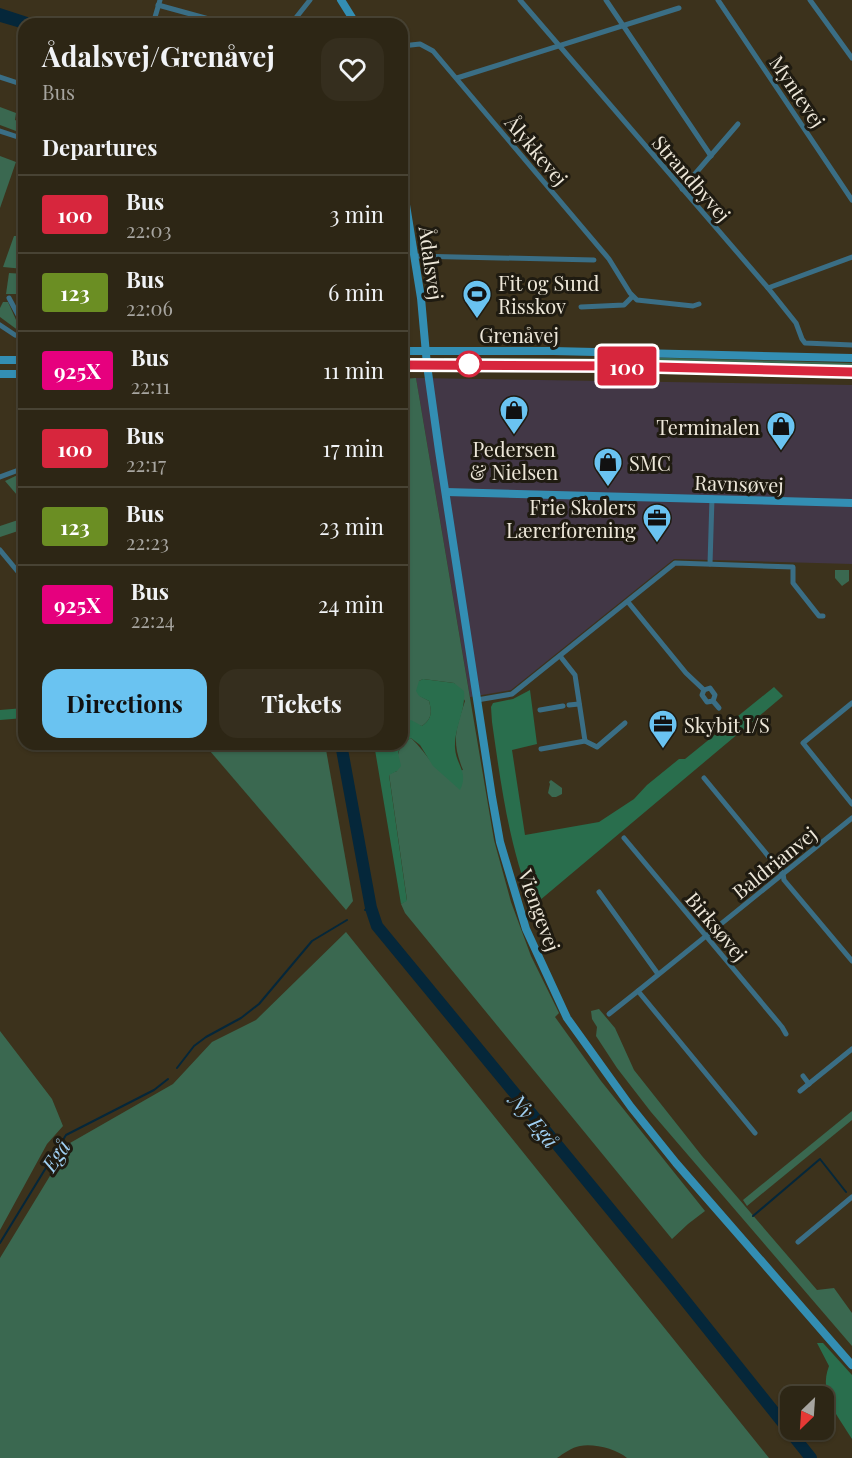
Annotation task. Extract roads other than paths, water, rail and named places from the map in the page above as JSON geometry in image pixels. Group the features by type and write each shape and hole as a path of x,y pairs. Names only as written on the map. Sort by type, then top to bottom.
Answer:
{"street":[{"path":"296,18 310,0"},
{"path":"341,0 353,18"},
{"path":"346,0 349,11"},
{"name":"Strandbyvej","path":"520,0 768,288 796,323 802,339 806,343 852,345"},
{"path":"606,0 711,156"},
{"name":"Myntevej","path":"718,0 852,200"},
{"path":"810,0 852,58"},
{"path":"155,18 159,3 208,18"},
{"path":"457,78 679,8"},
{"name":"Ålykkevej","path":"408,45 420,44 428,47 457,78 609,259 632,297"},
{"path":"0,77 18,83"},
{"path":"682,189 738,124"},
{"path":"0,131 18,137"},
{"name":"Ådalsvej","path":"408,218 427,365"},
{"path":"414,256 594,260"},
{"path":"768,288 852,257"},
{"path":"581,307 624,305 632,297 646,303 693,306 699,304"},
{"path":"9,298 18,315"},
{"path":"0,325 18,336"},
{"name":"Grenåvej","path":"408,351 631,352 852,358"},
{"path":"0,360 18,360"},
{"name":"Grenåvej","path":"408,365 619,366 852,372"},
{"name":"Viengevej","path":"427,365 500,842 526,928 567,1018 631,1107 676,1163 852,1365"},
{"path":"0,374 18,374"},
{"path":"0,477 18,470"},
{"name":"Ravnsøvej","path":"446,492 852,503"},
{"path":"710,564 712,498"},
{"path":"0,550 3,558 18,573"},
{"path":"477,700 512,694 675,563 793,567 792,583 819,616 823,616"},
{"path":"628,602 686,673 704,690 702,695 707,702 713,701 719,708"},
{"path":"560,656 575,675 585,741"},
{"path":"852,703 803,743 852,804"},
{"path":"540,710 579,704"},
{"path":"541,749 585,741 597,747 626,723"},
{"path":"704,777 783,874 784,880 852,960"},
{"name":"Baldrianvej","path":"609,1014 852,818"},
{"name":"Birksøvej","path":"624,838 786,1034"},
{"path":"599,892 658,974"},
{"path":"638,991 755,1133"},
{"path":"800,1092 852,1049"},
{"path":"803,1076 809,1084"},
{"path":"798,1242 852,1197"}],"water":[{"path":"0,8 31,18 18,18 18,27 0,22"}],"waterway":[{"name":"Ny Egå","path":"342,750 371,908 377,926 671,1283 811,1458"},
{"name":"Ny Egå","path":"365,910 371,908"},
{"name":"Egå","path":"177,1068 194,1046 241,1018 259,1004 312,941 347,920"},
{"name":"Egå","path":"0,1243 66,1135 154,1090 168,1079"},
{"path":"753,1216 820,1159 846,1192"}],"place":[{"name":"Fit og Sund Risskov","path":"477,320"},
{"name":"Pedersen & Nielsen","path":"514,436"},
{"name":"Terminalen","path":"781,452"},
{"name":"SMC","path":"608,488"},
{"name":"Frie Skolers Lærerforening","path":"657,544"},
{"name":"Skybit I/S","path":"663,750"}]}
